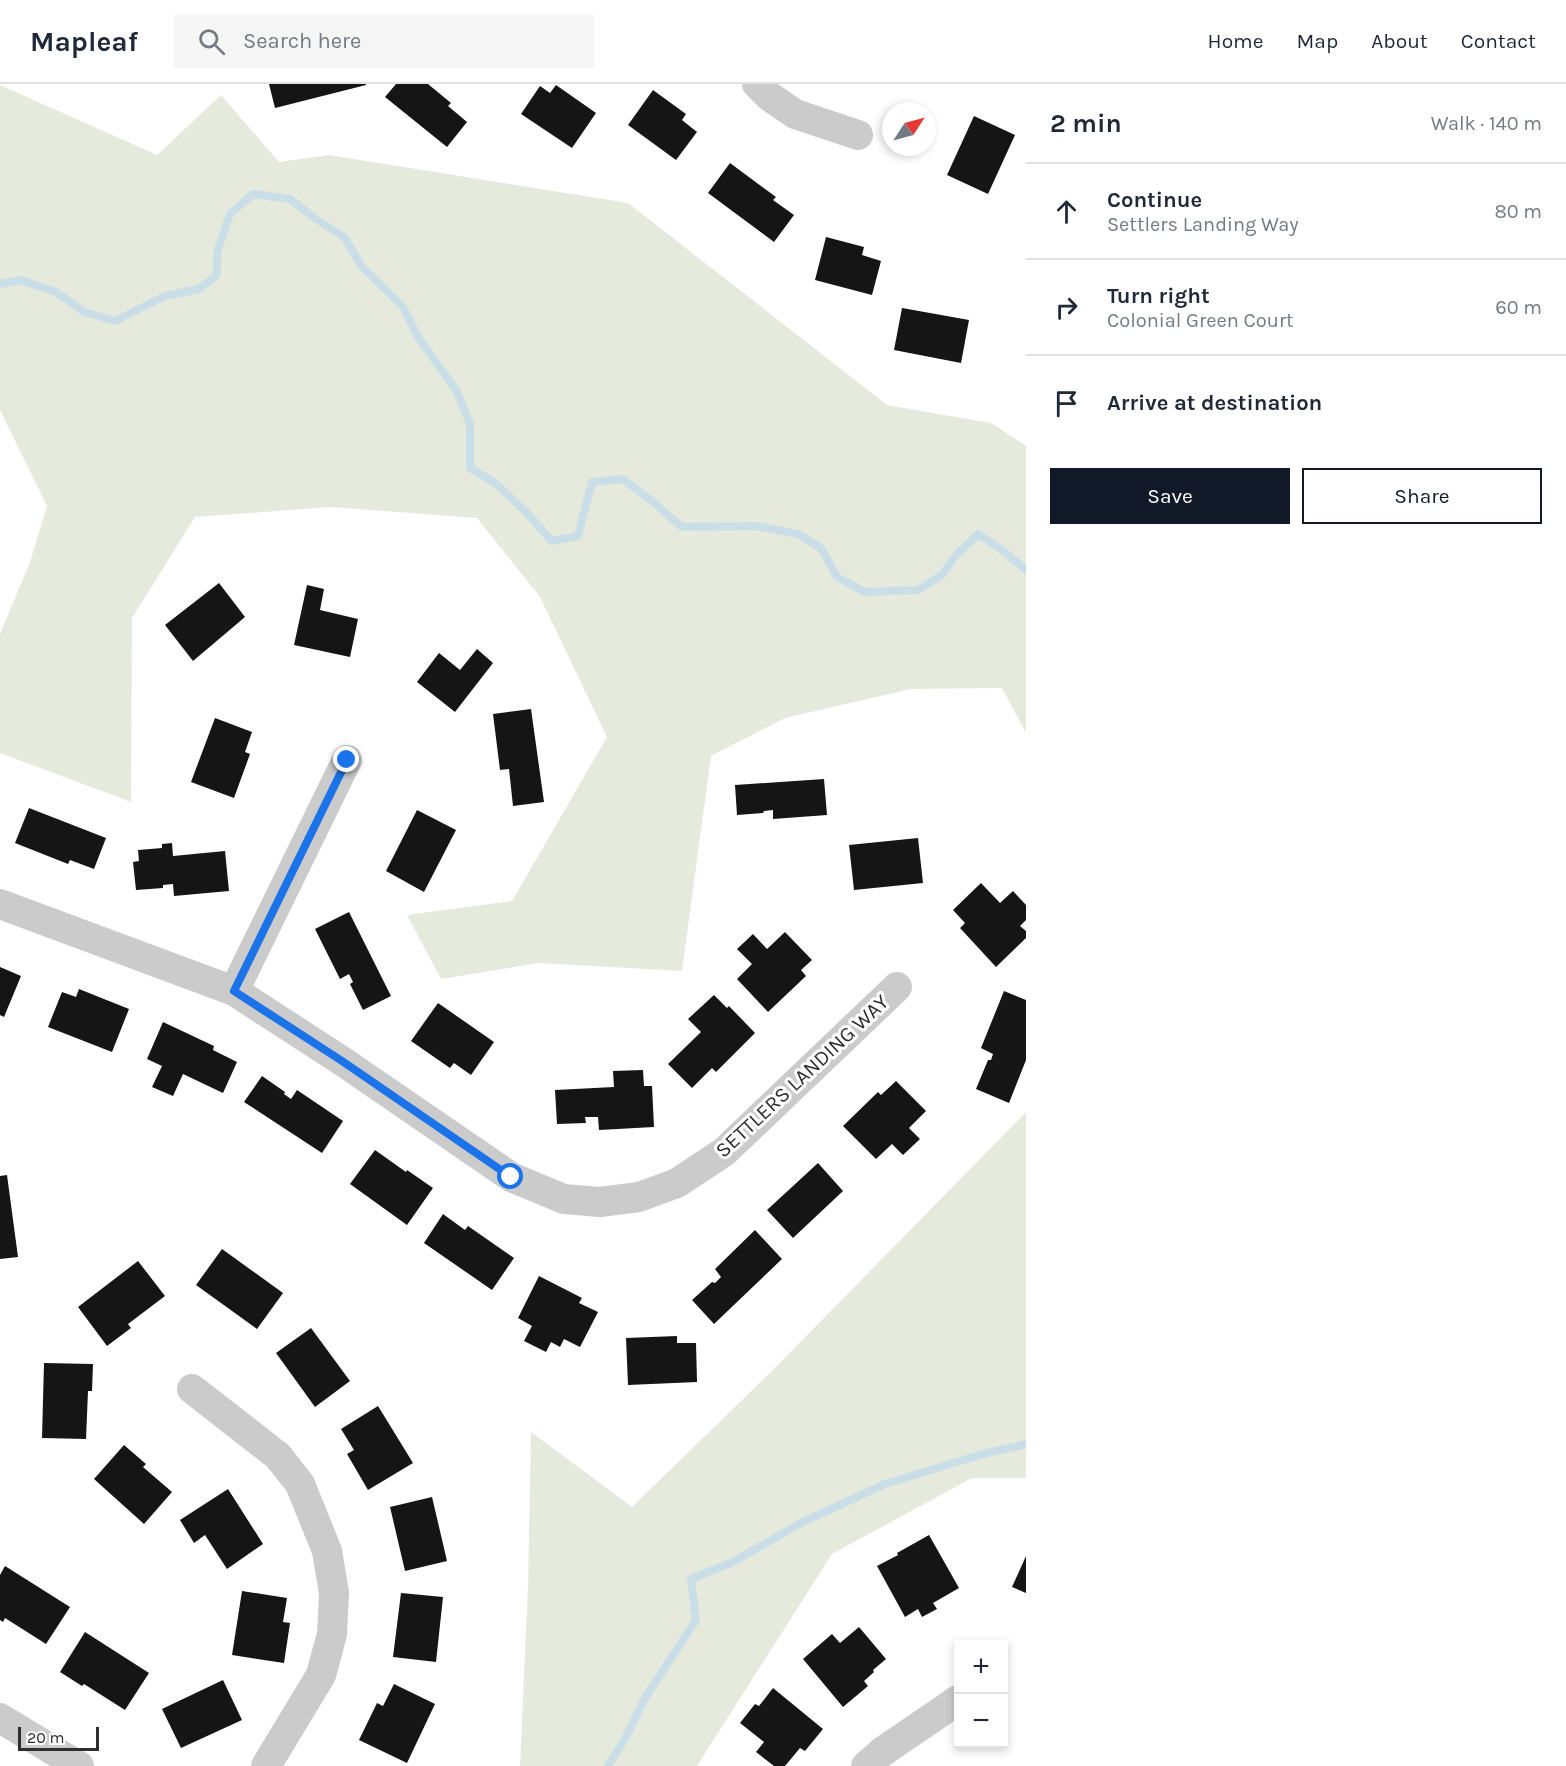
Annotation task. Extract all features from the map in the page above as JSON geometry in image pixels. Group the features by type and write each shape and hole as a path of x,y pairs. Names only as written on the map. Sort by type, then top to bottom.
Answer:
{"street":[{"path":"757,84 769,96 795,114 858,135"},
{"path":"234,991 347,760"},
{"name":"SETTLERS LANDING WAY","path":"0,904 234,991 342,1061 511,1177 564,1199 600,1202 639,1197 676,1183 724,1152 897,987"},
{"path":"192,1389 278,1456 300,1484 327,1551 334,1593 332,1634 321,1675 267,1766"},
{"path":"866,1766 882,1752 954,1703"},
{"path":"0,1718 79,1766"}],"shaded area":[{"path":"0,85 157,155 221,95 279,162 329,155 628,203 887,405 991,423 1026,446 1026,733 1002,688 911,689 785,718 711,756 682,971 539,963 441,979 407,915 512,901 607,737 540,597 477,518 330,507 195,517 132,618 131,802 0,753 0,634 30,562 47,506 0,410"},
{"path":"1026,1112 1026,1478 972,1478 832,1554 697,1766 520,1766 528,1586 531,1432 632,1507 773,1370"}],"building":[{"path":"269,84 366,84 366,85 275,108"},
{"path":"396,84 428,84 451,103 448,106 467,122 447,147 385,97"},
{"path":"556,85 596,113 572,148 521,114 540,86 550,93"},
{"path":"653,90 686,114 682,120 697,132 676,160 628,125"},
{"path":"974,116 1015,135 988,194 947,175"},
{"path":"730,163 776,197 773,200 794,215 774,242 708,193"},
{"path":"826,237 864,247 862,255 881,261 872,295 815,280"},
{"path":"902,308 969,320 961,363 894,350"},
{"path":"219,583 245,617 193,661 165,625"},
{"path":"307,585 324,589 320,610 358,619 350,657 294,645"},
{"path":"477,649 493,663 455,712 417,682 439,653 460,670"},
{"path":"531,709 544,802 513,806 509,769 500,770 493,714"},
{"path":"215,718 252,732 245,752 250,754 234,798 191,782"},
{"path":"824,779 827,815 773,819 773,810 737,815 735,785"},
{"path":"29,808 106,838 94,869 70,860 68,864 15,843"},
{"path":"417,810 456,830 424,892 386,871"},
{"path":"918,838 923,883 854,890 849,845"},
{"path":"172,843 173,856 225,851 229,891 174,896 173,884 163,885 163,888 136,890 133,862 139,861 138,850 162,848 162,844"},
{"path":"981,883 1000,903 1013,891 1026,905 1026,920 1020,926 1026,931 1026,938 996,967 960,928 965,923 953,910"},
{"path":"349,912 391,996 363,1010 350,984 353,982 349,974 340,979 315,929"},
{"path":"785,932 812,960 801,970 806,976 768,1012 737,979 752,964 737,949 753,934 767,949"},
{"path":"0,967 21,976 4,1017 0,1015"},
{"path":"79,989 129,1009 112,1052 48,1027 62,992 76,997"},
{"path":"1004,991 1026,1000 1026,1060 1009,1103 976,1089 988,1060 991,1060 993,1054 981,1048"},
{"path":"714,995 727,1008 729,1006 755,1033 716,1072 712,1068 692,1088 668,1064 701,1032 688,1019"},
{"path":"438,1003 494,1042 471,1075 454,1063 450,1068 411,1041"},
{"path":"163,1022 214,1046 213,1050 237,1062 223,1093 183,1074 173,1096 152,1087 162,1066 147,1059"},
{"path":"643,1070 644,1086 652,1086 654,1127 599,1130 598,1117 585,1117 586,1123 557,1124 555,1090 614,1087 613,1071"},
{"path":"262,1076 291,1099 297,1090 343,1121 322,1153 244,1102"},
{"path":"896,1081 926,1111 909,1128 920,1139 903,1155 892,1144 876,1159 843,1126 878,1092 881,1095"},
{"path":"375,1150 433,1188 407,1225 350,1184"},
{"path":"818,1163 843,1191 793,1238 767,1210"},
{"path":"7,1175 18,1257 0,1259 0,1176"},
{"path":"443,1214 465,1230 468,1226 514,1258 492,1290 424,1243"},
{"path":"755,1230 782,1259 714,1324 692,1300 721,1277 715,1269"},
{"path":"222,1249 283,1293 257,1329 196,1285"},
{"path":"138,1261 165,1296 128,1324 131,1328 107,1346 78,1307"},
{"path":"539,1276 582,1298 579,1303 598,1312 580,1347 564,1339 560,1347 551,1342 546,1352 524,1341 532,1326 518,1318"},
{"path":"311,1328 350,1381 315,1407 276,1353"},
{"path":"677,1336 677,1343 696,1343 697,1382 628,1385 626,1338"},
{"path":"44,1363 93,1364 92,1391 88,1391 86,1439 42,1438"},
{"path":"378,1406 413,1463 368,1490 347,1454 354,1450 341,1429"},
{"path":"124,1445 146,1464 143,1467 172,1492 144,1524 94,1479"},
{"path":"228,1489 263,1544 227,1569 205,1535 194,1543 180,1520"},
{"path":"432,1497 447,1561 405,1571 390,1507"},
{"path":"929,1535 959,1588 933,1603 937,1609 922,1617 918,1609 905,1617 877,1566"},
{"path":"1026,1556 1026,1593 1012,1587"},
{"path":"5,1566 70,1607 46,1644 5,1618 3,1622 0,1620 0,1575"},
{"path":"242,1591 287,1598 283,1622 290,1623 284,1663 232,1655"},
{"path":"401,1593 443,1597 436,1662 393,1657"},
{"path":"859,1627 886,1659 864,1681 868,1686 843,1707 803,1659 832,1634 840,1643"},
{"path":"85,1632 149,1673 125,1710 60,1672"},
{"path":"223,1680 242,1720 181,1748 162,1709"},
{"path":"394,1684 435,1704 407,1763 359,1740 377,1703 383,1706"},
{"path":"773,1688 823,1729 805,1751 800,1748 785,1766 774,1766 756,1752 764,1742 740,1723 755,1704 759,1706"}],"waterway":[{"path":"0,284 20,280 56,292 84,312 115,321 165,296 199,289 216,276 218,249 230,214 253,194 290,199 345,238 362,267 403,307 418,337 456,390 470,424 470,468 495,483 552,541 578,536 592,482 623,479 682,527 757,526 798,534 821,548 837,577 865,592 918,590 942,575 956,555 978,534 1026,570"},
{"path":"608,1766 626,1737 645,1698 696,1620 691,1579 733,1562 801,1523 885,1484 983,1454 1026,1444"}],"route":[{"path":"347,760 234,991 342,1061 511,1177"}]}
